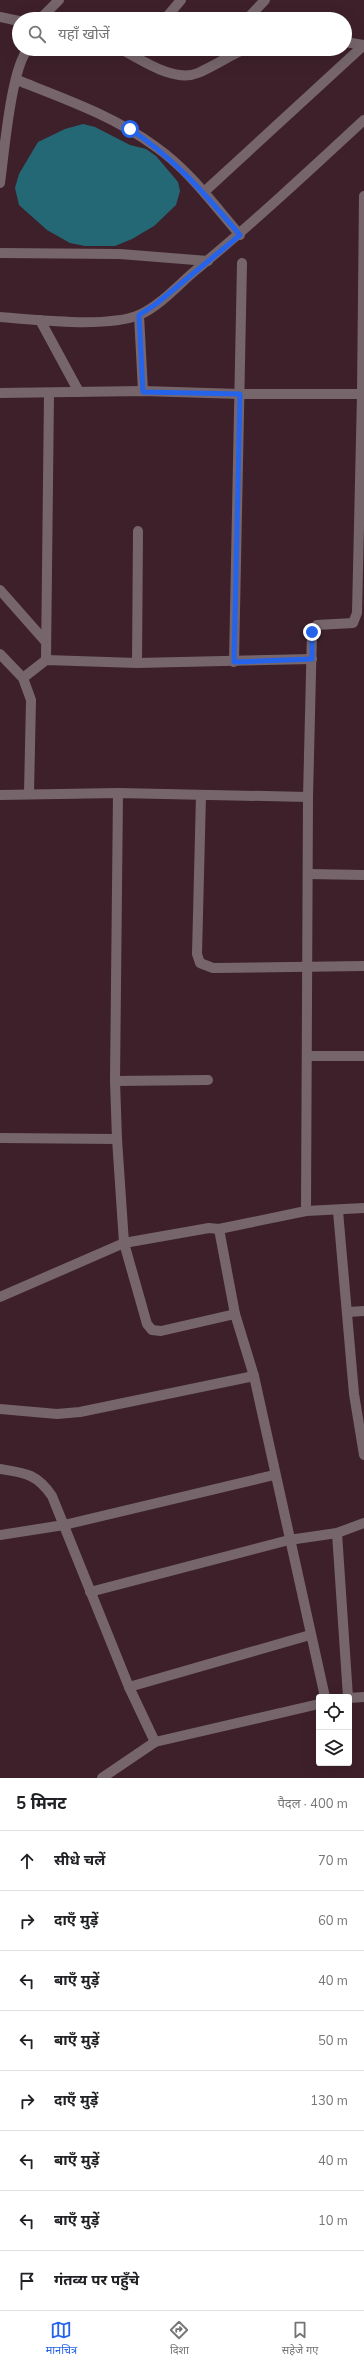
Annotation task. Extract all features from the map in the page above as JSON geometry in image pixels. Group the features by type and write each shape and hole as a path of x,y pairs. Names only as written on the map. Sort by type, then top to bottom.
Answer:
{"street":[{"path":"47,12 58,0"},
{"path":"171,12 181,0"},
{"path":"254,12 265,0"},
{"path":"0,17 12,20"},
{"path":"352,43 364,45"},
{"path":"204,192 364,45"},
{"path":"0,183 4,132 17,80 26,56"},
{"path":"142,56 158,68 182,76 197,74 225,56"},
{"path":"17,80 97,112 130,129 158,147 204,192 240,235"},
{"path":"0,318 99,321 139,315 156,304 240,235 364,120"},
{"path":"306,1211 308,797 312,659 314,628 317,625 349,624 355,619 362,519 364,196"},
{"path":"0,253 120,254 208,261"},
{"path":"234,662 242,263"},
{"path":"139,315 143,392"},
{"path":"40,320 79,392"},
{"path":"0,393 143,392 363,394"},
{"path":"46,660 45,642 49,393"},
{"path":"137,663 138,532"},
{"path":"0,590 45,642"},
{"path":"0,654 23,678 28,689 32,710 29,794"},
{"path":"23,678 46,660 137,663 234,662 312,659"},
{"path":"0,796 118,792 308,797"},
{"path":"118,792 115,1082 124,1243 147,1324 152,1330 161,1330 235,1314"},
{"path":"201,795 197,954 200,963 213,968 364,966"},
{"path":"308,874 364,875"},
{"path":"307,1056 364,1056"},
{"path":"115,1082 208,1080"},
{"path":"0,1138 117,1139"},
{"path":"0,1296 124,1243 209,1228 219,1230 306,1211 338,1211 364,1208"},
{"path":"338,1211 354,1394 364,1455"},
{"path":"219,1230 235,1314 254,1376 274,1475 324,1694"},
{"path":"348,1312 364,1311"},
{"path":"0,1409 57,1414 80,1412 254,1376"},
{"path":"0,1468 31,1476 43,1483 52,1496 129,1687 155,1742"},
{"path":"0,1535 64,1525 274,1475"},
{"path":"90,1592 289,1540 337,1533 364,1524"},
{"path":"337,1533 348,1694"},
{"path":"129,1687 310,1635"},
{"path":"352,1697 364,1697"},
{"path":"102,1778 155,1742 316,1705"}],"water":[{"path":"83,124 95,127 130,145 146,149 156,156 178,182 180,191 176,205 154,226 132,239 115,246 85,246 70,243 47,230 19,205 15,188 19,174 38,142 65,129"}],"route":[{"path":"130,129 158,147 181,168 204,192 240,235 156,304 139,315 143,392 240,394 234,662 312,659 312,632"}]}
